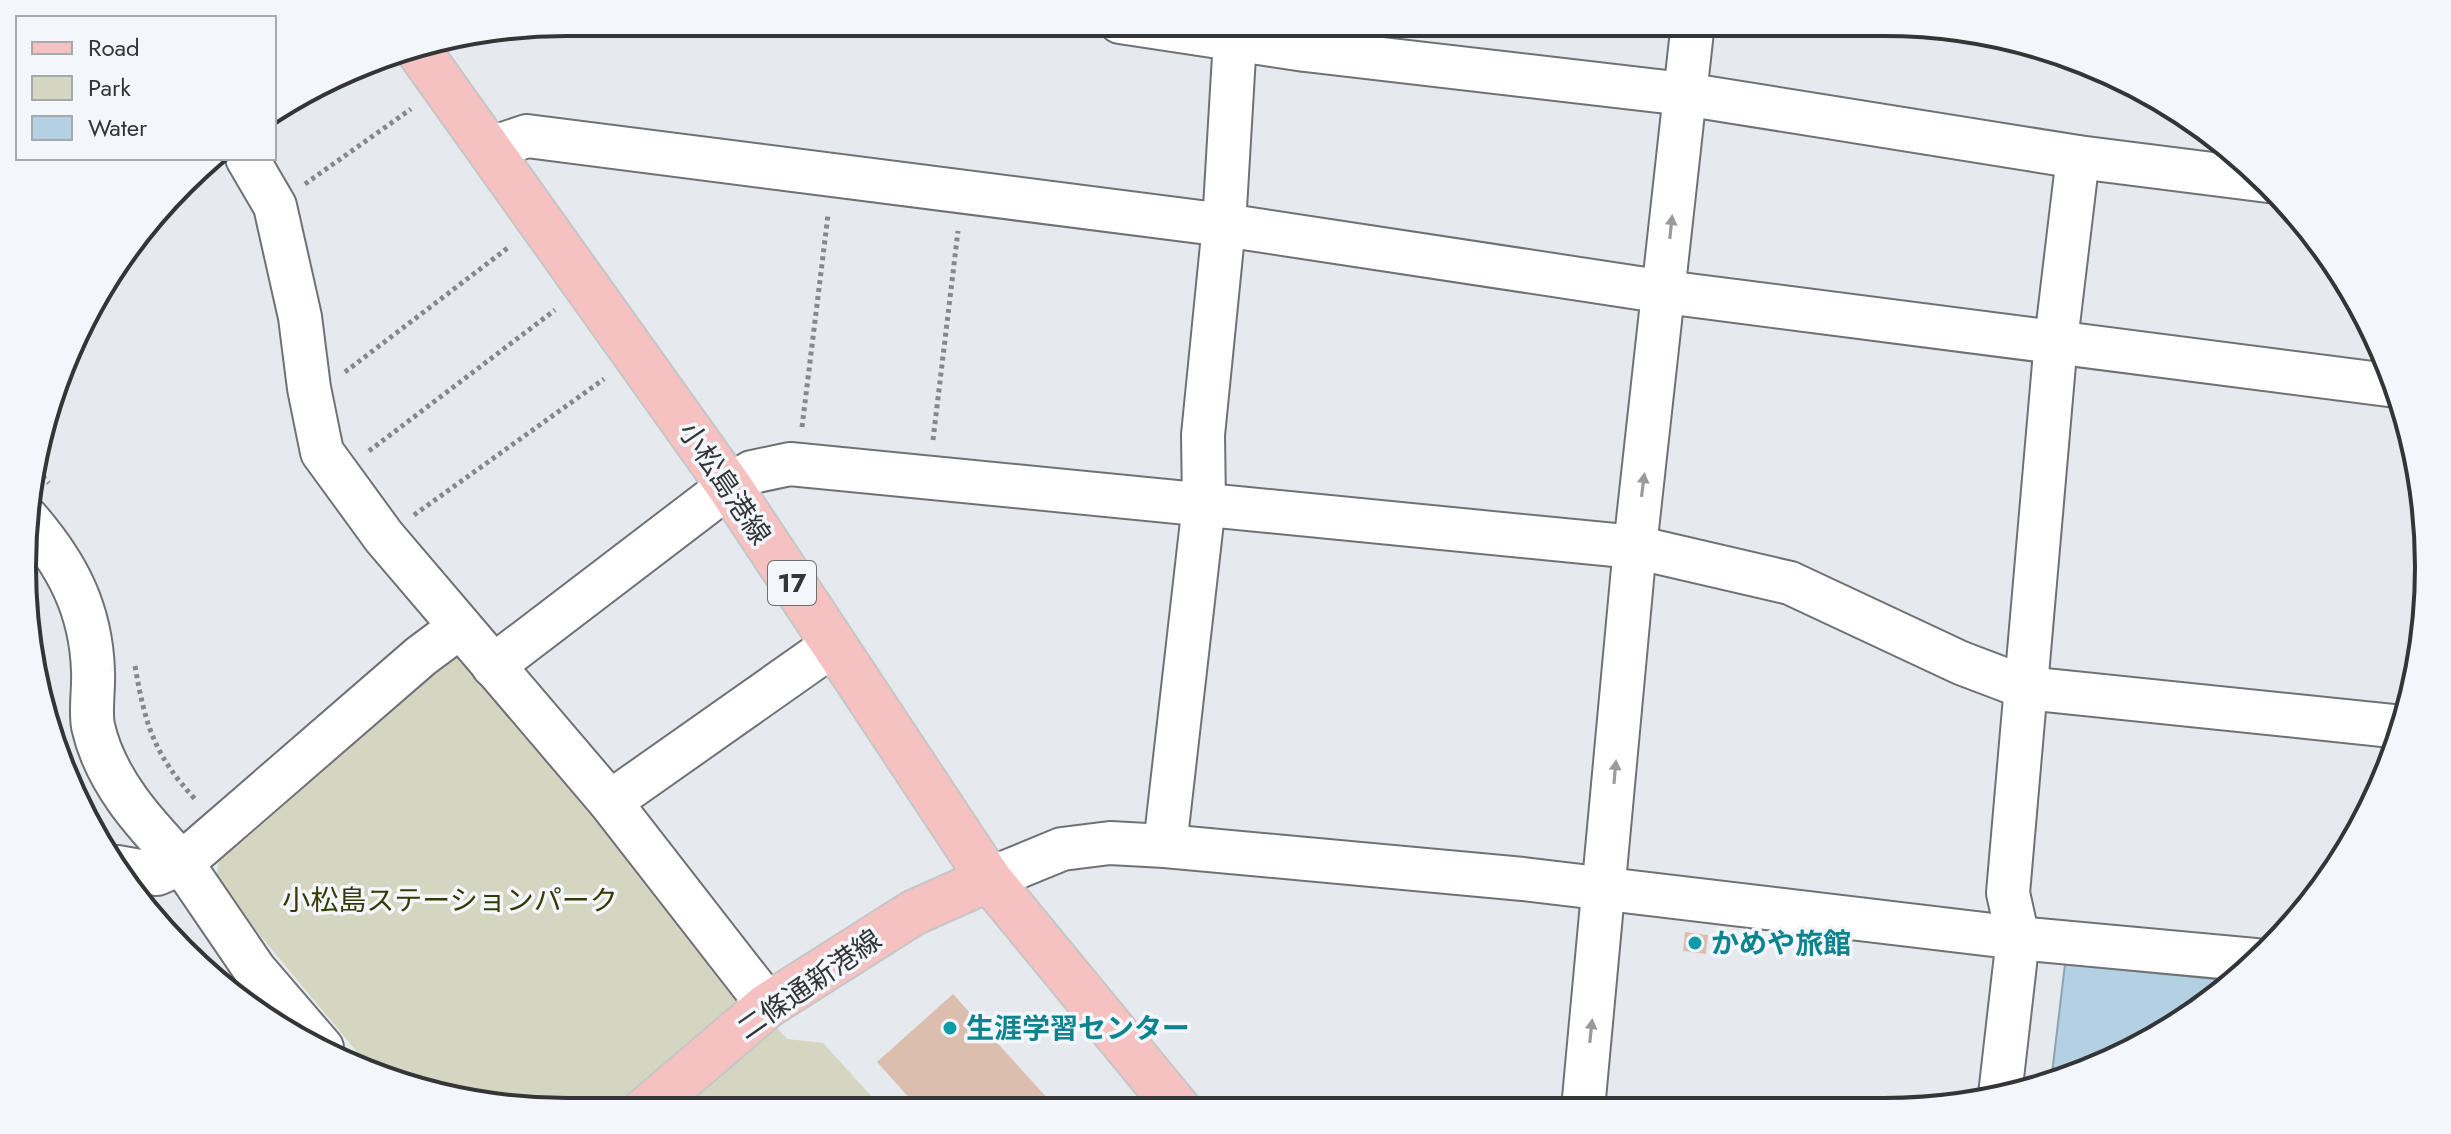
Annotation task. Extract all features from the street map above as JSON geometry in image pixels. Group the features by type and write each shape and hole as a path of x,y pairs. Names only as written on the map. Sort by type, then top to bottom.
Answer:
{"main road":[{"name":"小松島港線","path":"423,56 729,486 989,879 1169,1098"},
{"name":"二條通新港線","path":"659,1098 768,1005 913,913 989,879"}],"street":[{"path":"1165,846 1204,504 1203,435 1224,225 1235,36"},
{"path":"1271,36 1684,94 2078,157 2244,178"},
{"path":"1584,1098 1635,547 1691,36"},
{"path":"491,148 527,136 832,178 963,190 1224,225 1665,292 2383,384"},
{"path":"2001,1085 2018,938 2008,893 2056,341 2078,157"},
{"path":"248,160 275,206 300,317 309,388 322,452 384,537 610,802 768,1005"},
{"path":"493,666 729,486 752,472 803,465 1635,547 1790,583 1961,663 2027,688 2391,726"},
{"path":"37,531 72,578 88,633 93,669 93,725 114,778 141,820 182,863 255,970 306,1030"},
{"path":"131,869 157,874 182,863 421,656 460,627"},
{"path":"610,802 833,645"},
{"path":"989,879 1062,849 1110,843 1165,846 1605,890 2018,938 2242,959"}],"path":[{"path":"275,206 444,85"},
{"path":"803,465 800,442 832,178"},
{"path":"928,477 963,190"},
{"path":"309,388 331,383 543,221"},
{"path":"339,473 588,286"},
{"path":"384,537 637,355"}],"green space":[{"name":"小松島ステーションパーク","path":"453,655 474,662 723,969 787,1039 823,1043 873,1098 532,1097 463,1088 396,1070 361,1056 234,904 217,874 219,853"}],"water":[{"path":"2065,964 2218,979 2150,1027 2087,1058 2052,1071"}],"building":[{"name":"かめや旅館","path":"1685,932 1708,935 1706,954 1683,951"},
{"name":"生涯学習センター","path":"953,994 1047,1098 909,1098 877,1062"}],"place":[{"name":"かめや旅館","path":"1695,943"},
{"name":"生涯学習センター","path":"950,1028"}]}
